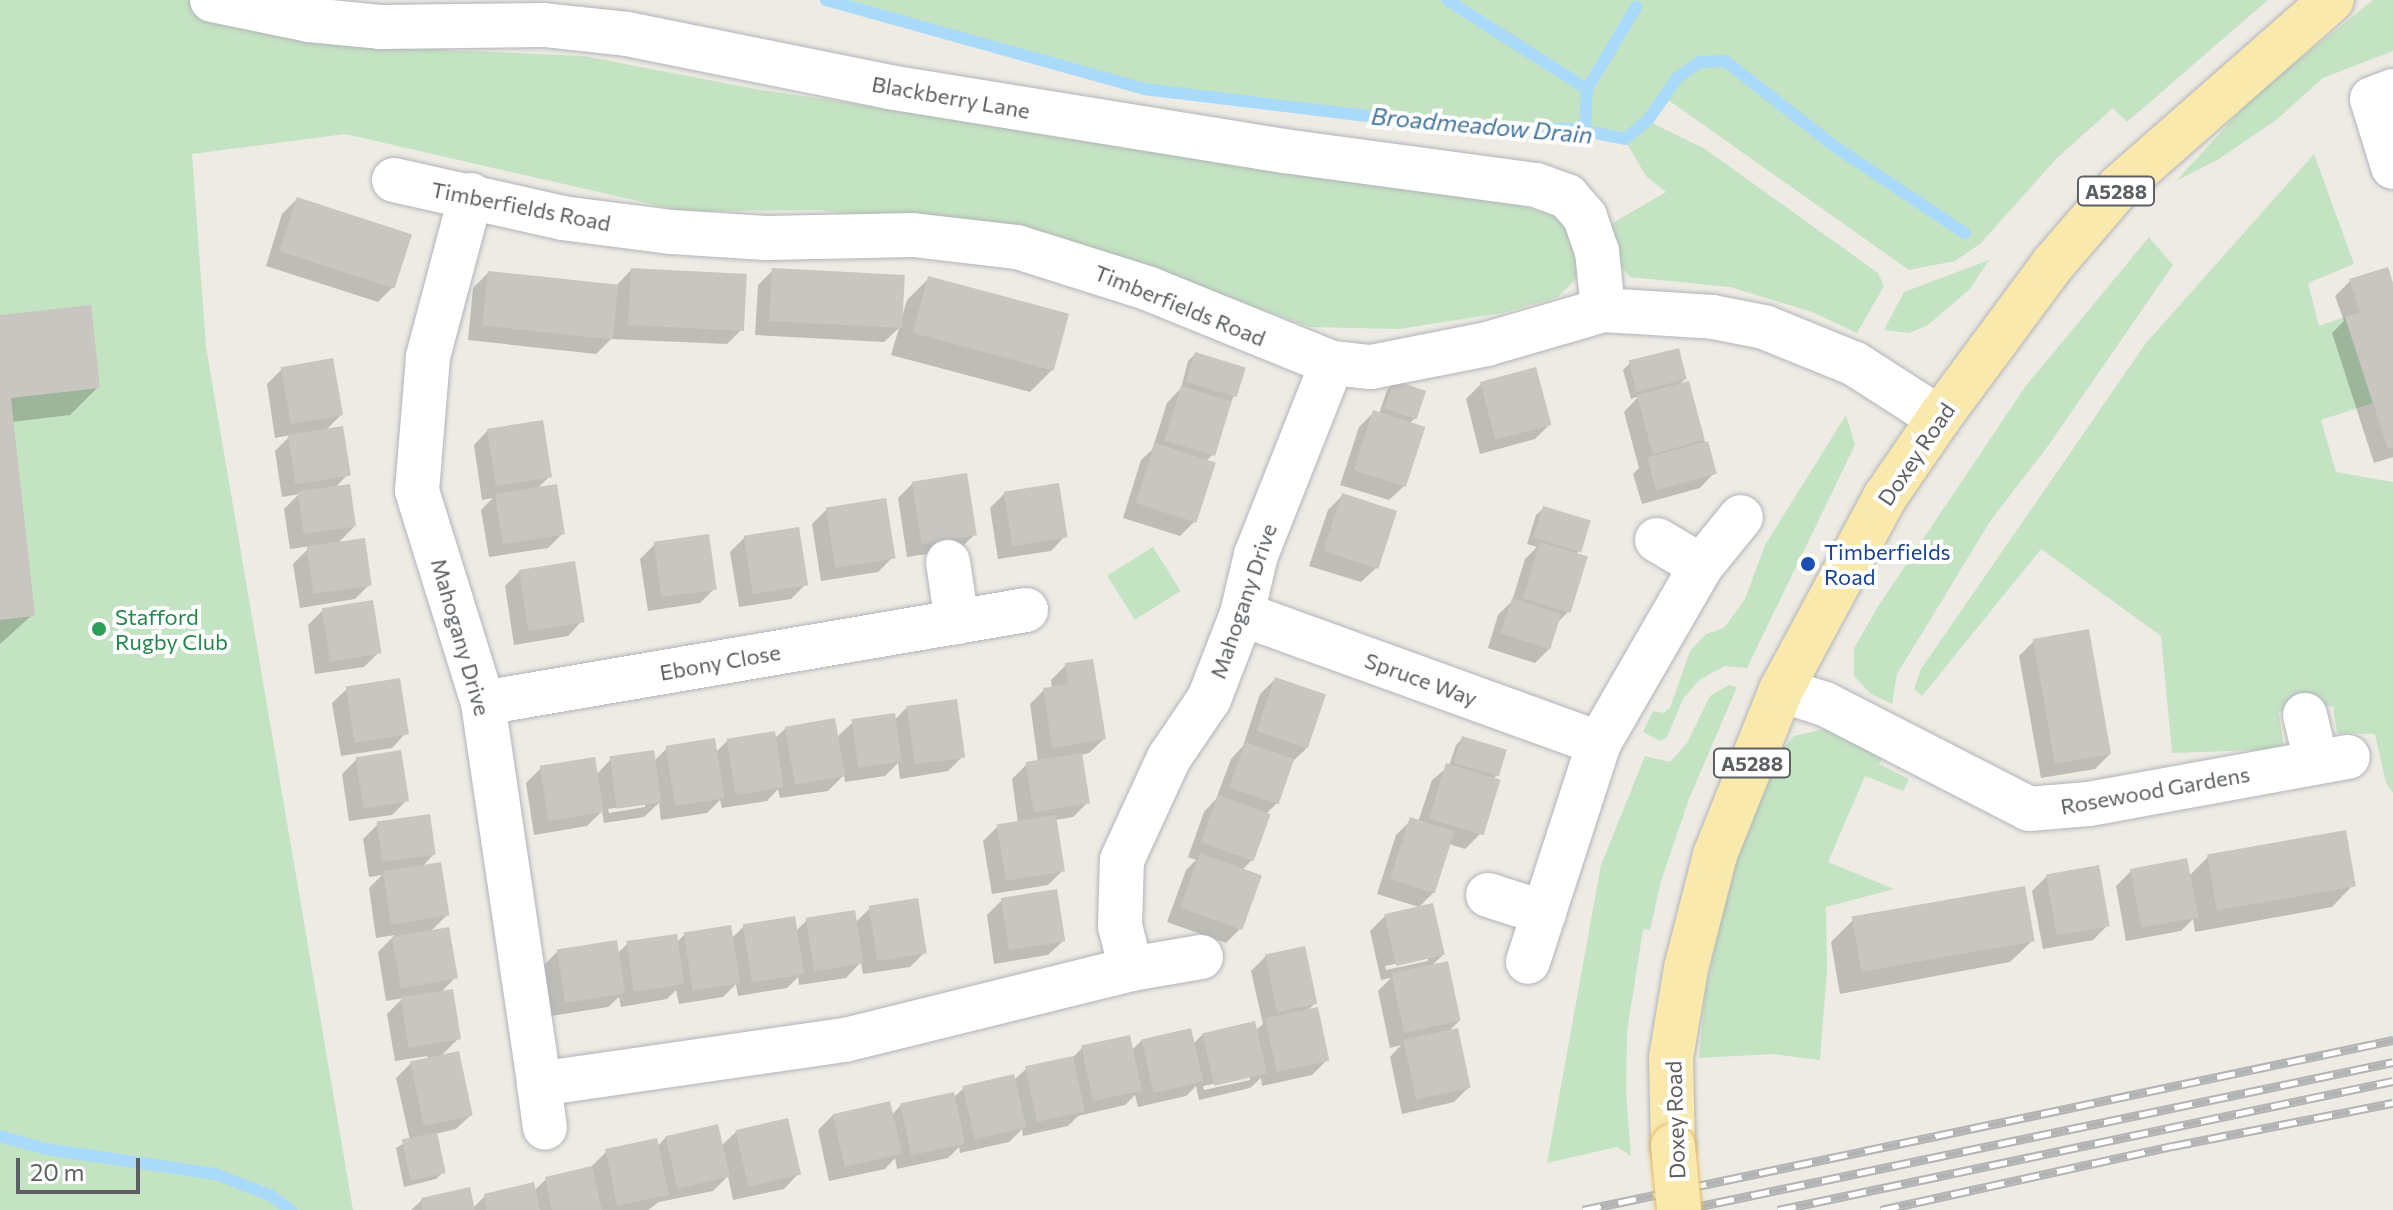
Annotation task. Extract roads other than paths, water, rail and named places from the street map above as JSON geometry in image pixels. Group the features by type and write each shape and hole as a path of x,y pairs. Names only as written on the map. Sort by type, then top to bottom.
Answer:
{"main road":[{"name":"Doxey Road","path":"1679,1210 1673,1146 1671,1058 1686,968 1715,855 1781,690 1885,497 1939,418 2053,264 2120,186 2332,0"}],"street":[{"name":"Blackberry Lane","path":"212,0 309,20 380,27 544,25 627,34 904,90 1284,151 1536,185 1567,196 1585,217 1597,251 1603,310"},
{"path":"2382,95 2393,167"},
{"name":"Timberfields Road","path":"394,180 562,218 672,232 766,238 913,235 1017,247 1147,288 1332,363 1371,367 1487,344 1603,310 1713,317 1764,327 1855,364 1939,418"},
{"name":"Mahogany Drive","path":"471,195 428,357 417,491 483,703 545,1128"},
{"name":"Mahogany Drive","path":"1131,969 1120,926 1122,860 1169,758 1209,699 1242,614 1256,555 1332,363"},
{"path":"1528,962 1599,743 1701,566 1741,517"},
{"path":"1657,540 1701,566"},
{"path":"948,562 957,622"},
{"name":"Ebony Close","path":"483,703 1026,610"},
{"name":"Spruce Way","path":"1242,614 1599,743"},
{"name":"Rosewood Gardens","path":"1781,690 1825,704 2029,809 2089,804 2332,759 2305,715"},
{"path":"1488,895 1544,913"},
{"path":"539,1084 845,1040 1131,969 1201,957"}],"waterway":[{"name":"Broadmeadow Drain","path":"826,0 1144,89 1464,128 1576,129 1625,139 1648,120 1677,78 1699,62 1725,61 1834,146 1965,233"},
{"path":"1447,0 1587,89 1585,130"},
{"path":"1587,89 1636,7"},
{"path":"0,1136 46,1149 215,1174 270,1195 291,1210"}],"railway":[{"path":"1583,1210 2393,1040"},
{"path":"1681,1210 2393,1062"},
{"path":"1778,1210 2393,1081"},
{"path":"1881,1210 2173,1146 2393,1103"}],"place":[{"name":"Timberfields Road","path":"1808,564"},
{"name":"Stafford Rugby Club","path":"99,629"}]}
